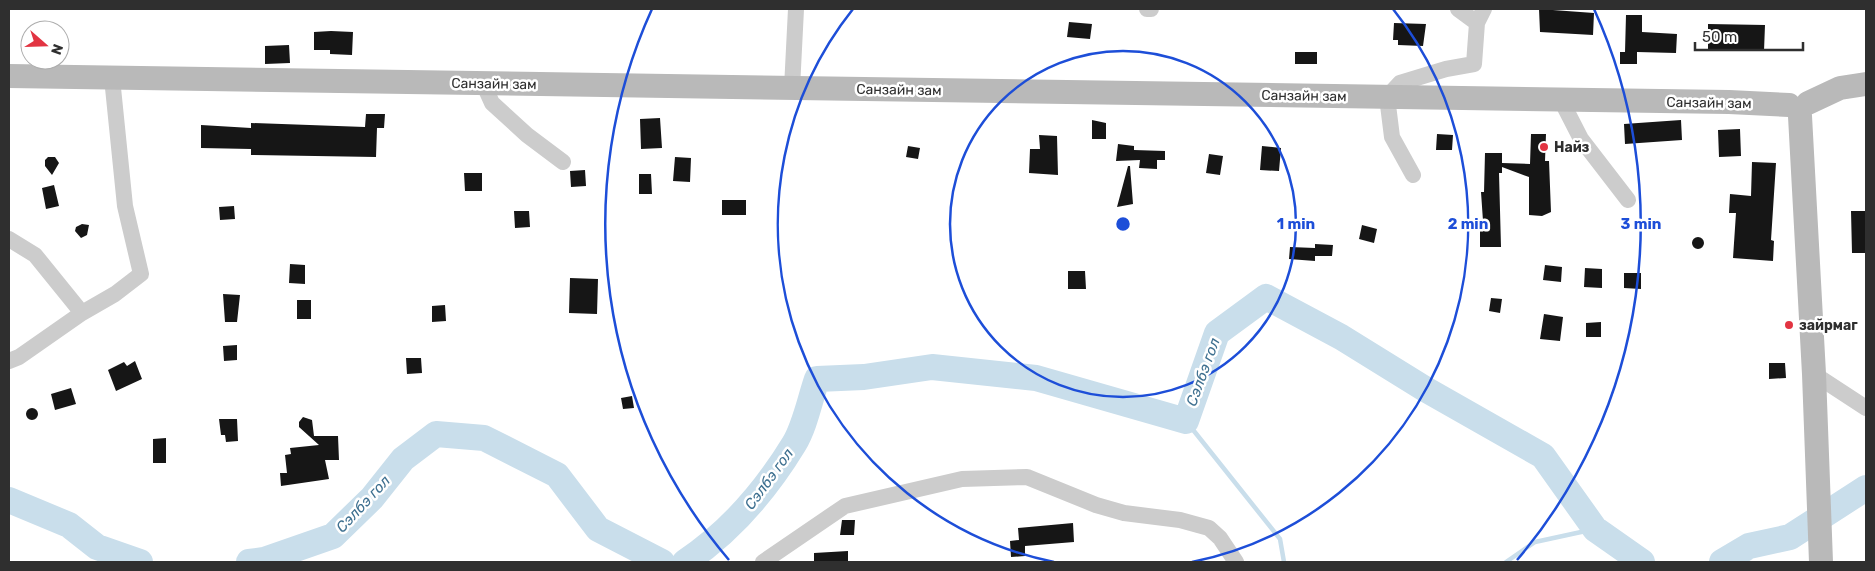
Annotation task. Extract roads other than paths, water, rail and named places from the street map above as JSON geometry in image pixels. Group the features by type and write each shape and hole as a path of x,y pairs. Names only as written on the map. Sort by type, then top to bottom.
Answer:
{"main road":[{"name":"Санзайн зам","path":"9,76 1562,100 1799,108"},
{"path":"1821,562 1814,374 1799,108 1840,88 1866,84"}],"street":[{"path":"792,88 796,9"},
{"path":"1413,175 1392,137 1387,97 1400,83 1446,69 1474,64 1481,16 1458,9"},
{"path":"1840,88 1866,70"},
{"path":"9,361 19,357 82,313 115,294 140,274 125,206 112,78"},
{"path":"483,84 492,103 527,135 563,162"},
{"path":"1562,100 1581,139 1628,200"},
{"path":"9,240 35,255 82,313"},
{"path":"1814,374 1866,408"},
{"path":"763,562 845,506 962,479 1027,477 1096,505 1124,513 1180,520 1209,528 1220,538 1236,562"}],"waterway":[{"name":"Сэлбэ гол","path":"685,562 732,524 771,478 798,437 817,379 864,377 932,367 1036,378 1186,421 1217,333 1266,297 1341,337 1425,389 1543,456 1595,529 1642,562"},
{"path":"1186,421 1280,539 1284,562"},
{"name":"Сэлбэ гол","path":"249,562 264,560 333,536 372,498 403,459 436,434 484,438 557,475 598,529 662,562"},
{"name":"Сэлбэ гол","path":"1722,562 1749,546 1790,537 1866,488"},
{"name":"Сэлбэ гол","path":"9,500 69,525 97,547 140,562"},
{"path":"1506,562 1535,542 1595,529"}],"place":[{"name":"Найз","path":"1544,147"},
{"name":"зайрмаг","path":"1789,325"}]}
